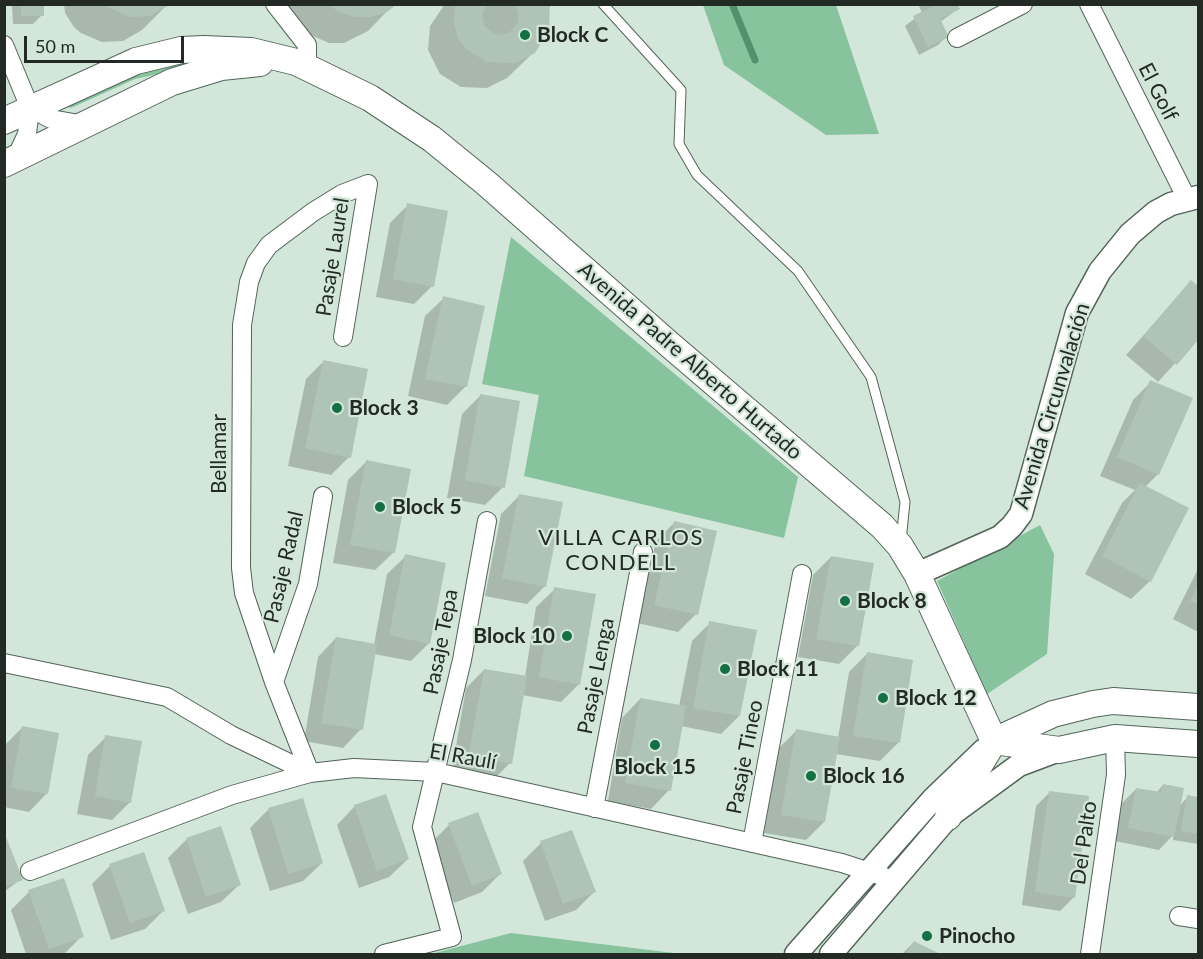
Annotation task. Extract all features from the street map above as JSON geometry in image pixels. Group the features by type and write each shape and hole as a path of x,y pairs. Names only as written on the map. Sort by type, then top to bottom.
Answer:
{"main road":[{"name":"Avenida Padre Alberto Hurtado","path":"4,121 136,61 181,50 204,48 251,51 301,65 370,98 432,139 461,163 882,525 900,546 917,574 994,741"},
{"name":"Avenida Padre Alberto Hurtado","path":"10,161 153,91 196,74 246,64 301,65"},
{"path":"948,817 994,741 1044,717 1113,701 1198,707"},
{"path":"994,741 1059,750 1115,738 1198,744"}],"street":[{"path":"275,4 307,45 301,65"},
{"path":"957,38 1023,4"},
{"name":"El Golf","path":"1089,4 1193,198"},
{"path":"4,45 30,108 27,134 10,161"},
{"path":"30,108 51,119 85,125"},
{"name":"Pasaje Laurel","path":"343,337 368,184"},
{"name":"Bellamar","path":"310,773 274,682 244,593 241,568 244,301 256,263 269,245 313,212 342,194 368,184"},
{"name":"Avenida Circunvalación","path":"917,574 1000,537 1021,514 1077,313 1100,271 1136,228 1156,212 1193,198"},
{"name":"Pasaje Radal","path":"274,682 308,584 323,496"},
{"name":"Pasaje Tepa","path":"384,954 452,937 422,827 462,660 487,520"},
{"name":"Pasaje Lenga","path":"594,808 643,552"},
{"name":"Pasaje Tineo","path":"752,843 802,574"},
{"path":"4,663 167,698 231,735 310,773"},
{"name":"Del Palto","path":"1090,954 1116,776 1115,738"},
{"path":"796,954 933,799 994,741"},
{"path":"831,954 948,817 1019,765 1059,750"},
{"name":"El Raulí","path":"30,871 232,795 310,773 354,768 436,772 871,871 894,880"},
{"path":"1179,916 1198,919"}],"lane":[{"path":"603,4 681,90 679,144 697,175 798,271 872,377 905,502 900,546"}],"green space":[{"path":"703,5 836,5 879,134 826,135 724,65"},
{"path":"222,60 135,79 71,108 61,105 134,74 171,64"},
{"path":"511,237 798,477 784,538 524,476 539,395 482,384"},
{"path":"1040,525 1054,554 1047,654 987,694 937,581"},
{"path":"511,933 682,954 431,954"}],"building":[{"path":"103,4 171,4 150,16 129,17"},
{"path":"328,4 397,4 387,12 371,17 355,17 339,12"},
{"name":"Block C","path":"455,4 487,4 482,15 484,25 495,34 502,35 510,32 518,22 518,12 514,4 550,4 549,31 535,53 515,63 487,62 466,49 459,40 454,24"},
{"path":"931,4 957,4 960,9 940,19 949,37 928,47 913,16 932,7"},
{"path":"21,5 44,5 44,16 21,16"},
{"path":"407,203 448,211 434,287 393,279"},
{"path":"1191,280 1198,286 1198,340 1177,365 1143,336"},
{"path":"443,296 485,306 467,387 425,379"},
{"name":"Block 3","path":"323,360 368,369 351,458 305,448"},
{"path":"1150,380 1193,398 1159,475 1117,457"},
{"path":"480,394 520,401 505,488 465,480"},
{"name":"Block 5","path":"366,460 411,469 395,553 350,545"},
{"path":"1140,483 1189,508 1151,582 1102,556"},
{"path":"519,494 563,502 546,587 502,578"},
{"path":"674,521 717,531 698,615 654,605"},
{"path":"405,554 446,563 430,644 389,635"},
{"name":"Block 8","path":"831,556 874,563 859,646 816,639"},
{"path":"1198,584 1198,605 1190,601"},
{"name":"Block 10","path":"554,587 596,594 580,685 539,677"},
{"name":"Block 11","path":"709,621 757,630 740,716 693,708"},
{"path":"336,637 377,644 363,730 321,723"},
{"name":"Block 12","path":"867,652 913,660 900,743 853,736"},
{"path":"484,669 527,676 512,764 468,757"},
{"name":"Block 15","path":"640,698 686,706 671,791 625,783"},
{"path":"22,726 59,733 48,794 11,788"},
{"name":"Block 16","path":"796,729 840,737 825,822 781,815"},
{"path":"105,735 142,741 131,803 95,796"},
{"path":"1163,784 1184,788 1174,837 1128,828 1136,788 1161,792"},
{"path":"1049,791 1089,796 1075,898 1035,892"},
{"path":"386,794 409,859 377,871 354,805"},
{"path":"1187,795 1198,797 1198,834 1181,831"},
{"path":"303,798 323,863 288,874 268,808"},
{"path":"478,812 502,874 472,886 448,823"},
{"path":"221,826 241,885 206,897 186,838"},
{"path":"572,830 596,892 563,904 540,841"},
{"path":"4,832 23,880 4,887"},
{"path":"144,852 165,911 130,923 109,864"},
{"path":"64,878 84,937 49,949 28,890"},
{"path":"914,941 940,954 906,954"}],"waterway":[{"path":"732,4 755,60"}],"place":[{"name":"Block C","path":"525,35"},
{"name":"Block 3","path":"337,408"},
{"name":"Block 5","path":"380,507"},
{"name":"Block 8","path":"845,601"},
{"name":"Block 10","path":"567,636"},
{"name":"Block 11","path":"725,669"},
{"name":"Block 12","path":"883,698"},
{"name":"Block 15","path":"655,745"},
{"name":"Block 16","path":"811,776"},
{"name":"Pinocho","path":"927,936"}],"district":[{"name":"VILLA CARLOS CONDELL","path":"621,550"}]}
